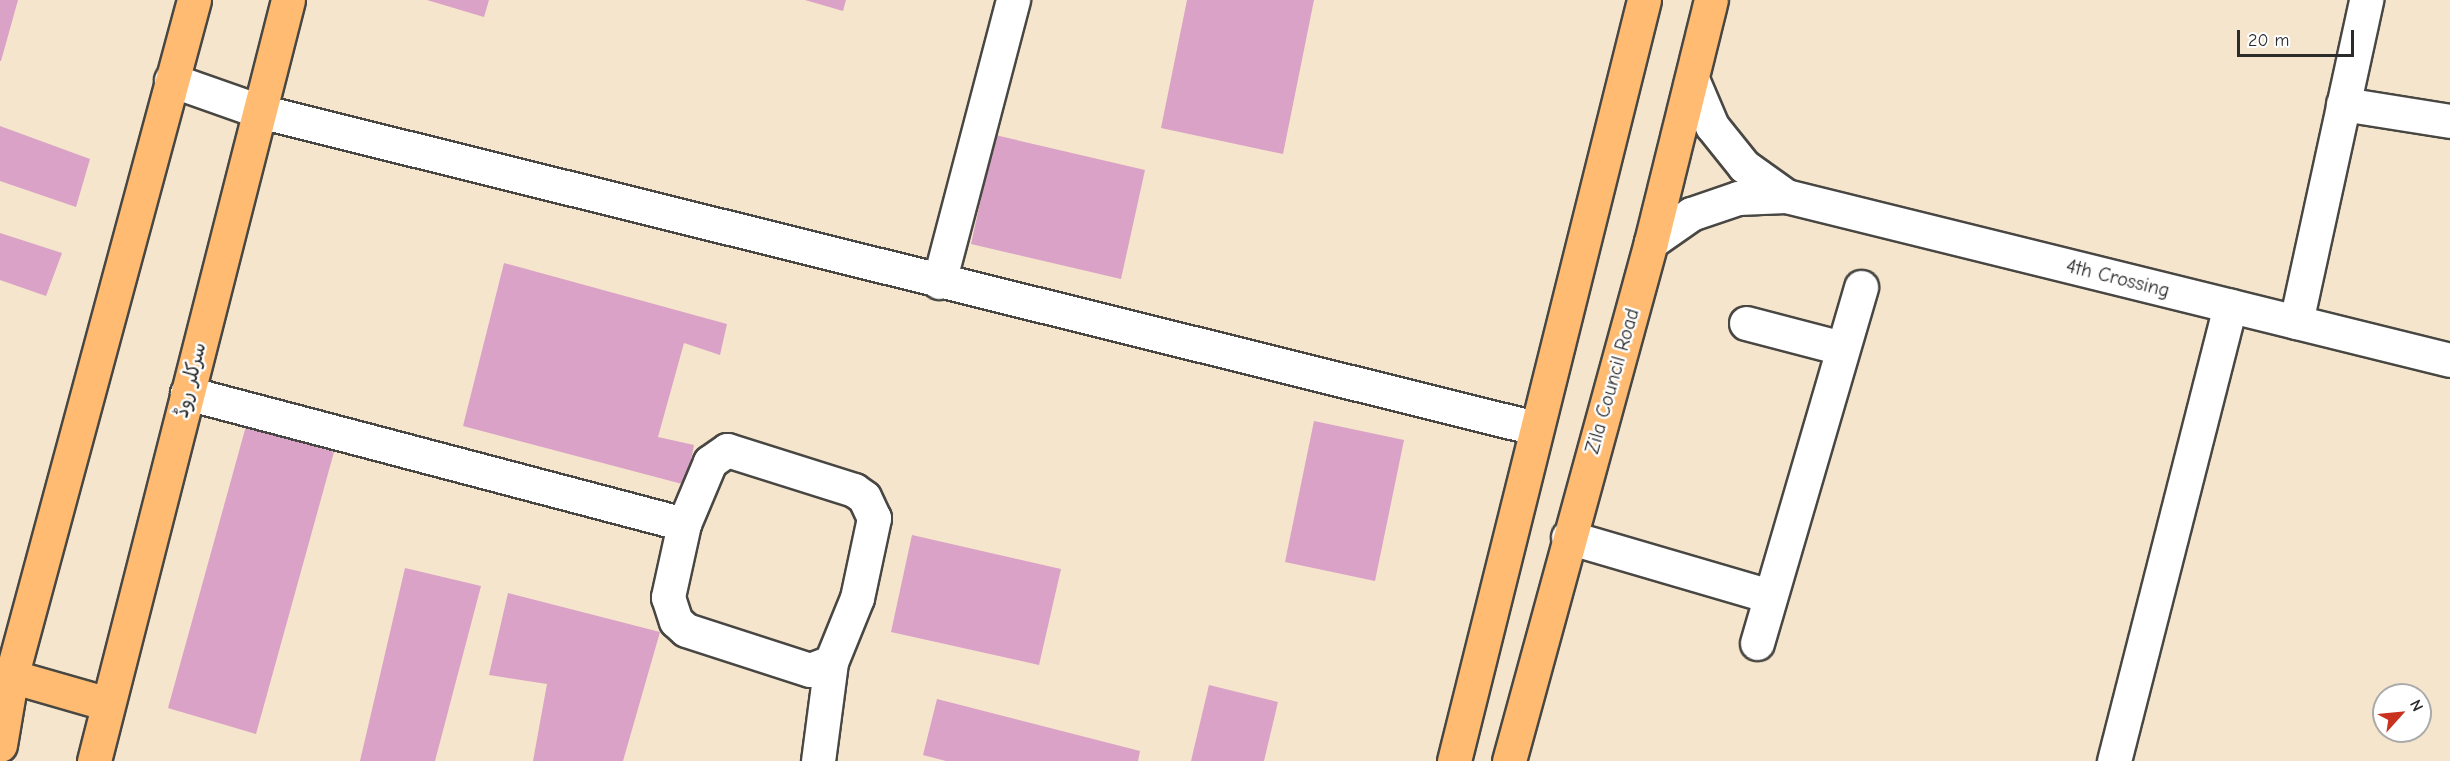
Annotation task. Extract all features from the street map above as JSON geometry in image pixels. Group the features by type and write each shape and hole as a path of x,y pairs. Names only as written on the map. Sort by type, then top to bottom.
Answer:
{"main road":[{"path":"0,745 6,673 194,0"},
{"name":"سرکلر روڈ","path":"94,761 288,0"},
{"path":"1454,761 1535,428 1644,0"},
{"name":"Zila Council Road","path":"1509,761 1651,242 1712,0"},
{"path":"6,673 108,704"}],"street":[{"path":"939,282 1013,0"},
{"path":"2296,322 2366,0"},
{"name":"4th Crossing","path":"1692,79 1712,126 1744,166 1786,196"},
{"path":"171,80 259,111 939,282 1535,428"},
{"path":"2343,104 2450,121"},
{"name":"4th Crossing","path":"1651,242 1700,211 1738,198 1786,196 2450,360"},
{"path":"1757,644 1860,287"},
{"path":"2114,761 2230,306"},
{"path":"1746,323 1842,348"},
{"path":"187,393 684,524"},
{"path":"818,761 831,662 857,598 874,518 864,497 854,490 727,450 710,462 684,524 668,597 676,621 686,630 810,670 831,662"},
{"path":"1569,537 1770,596"}],"building":[{"path":"0,0 18,0 1,61 0,61"},
{"path":"427,0 489,0 484,17"},
{"path":"805,0 846,0 843,11"},
{"path":"1187,0 1314,0 1283,154 1161,128"},
{"path":"0,126 90,159 76,207 0,181"},
{"path":"995,135 1145,170 1121,279 971,244"},
{"path":"0,233 62,253 46,296 0,280"},
{"path":"504,263 727,324 720,355 684,343 658,437 694,445 686,485 463,426"},
{"path":"1314,421 1404,440 1375,581 1285,562"},
{"path":"246,426 334,452 256,734 168,708"},
{"path":"912,535 1061,569 1039,665 891,632"},
{"path":"405,568 481,586 435,761 360,761"},
{"path":"508,593 660,632 623,761 533,761 547,684 489,675"},
{"path":"1209,685 1278,702 1264,761 1191,761"},
{"path":"937,699 1140,751 1138,761 946,761 923,755"}]}
